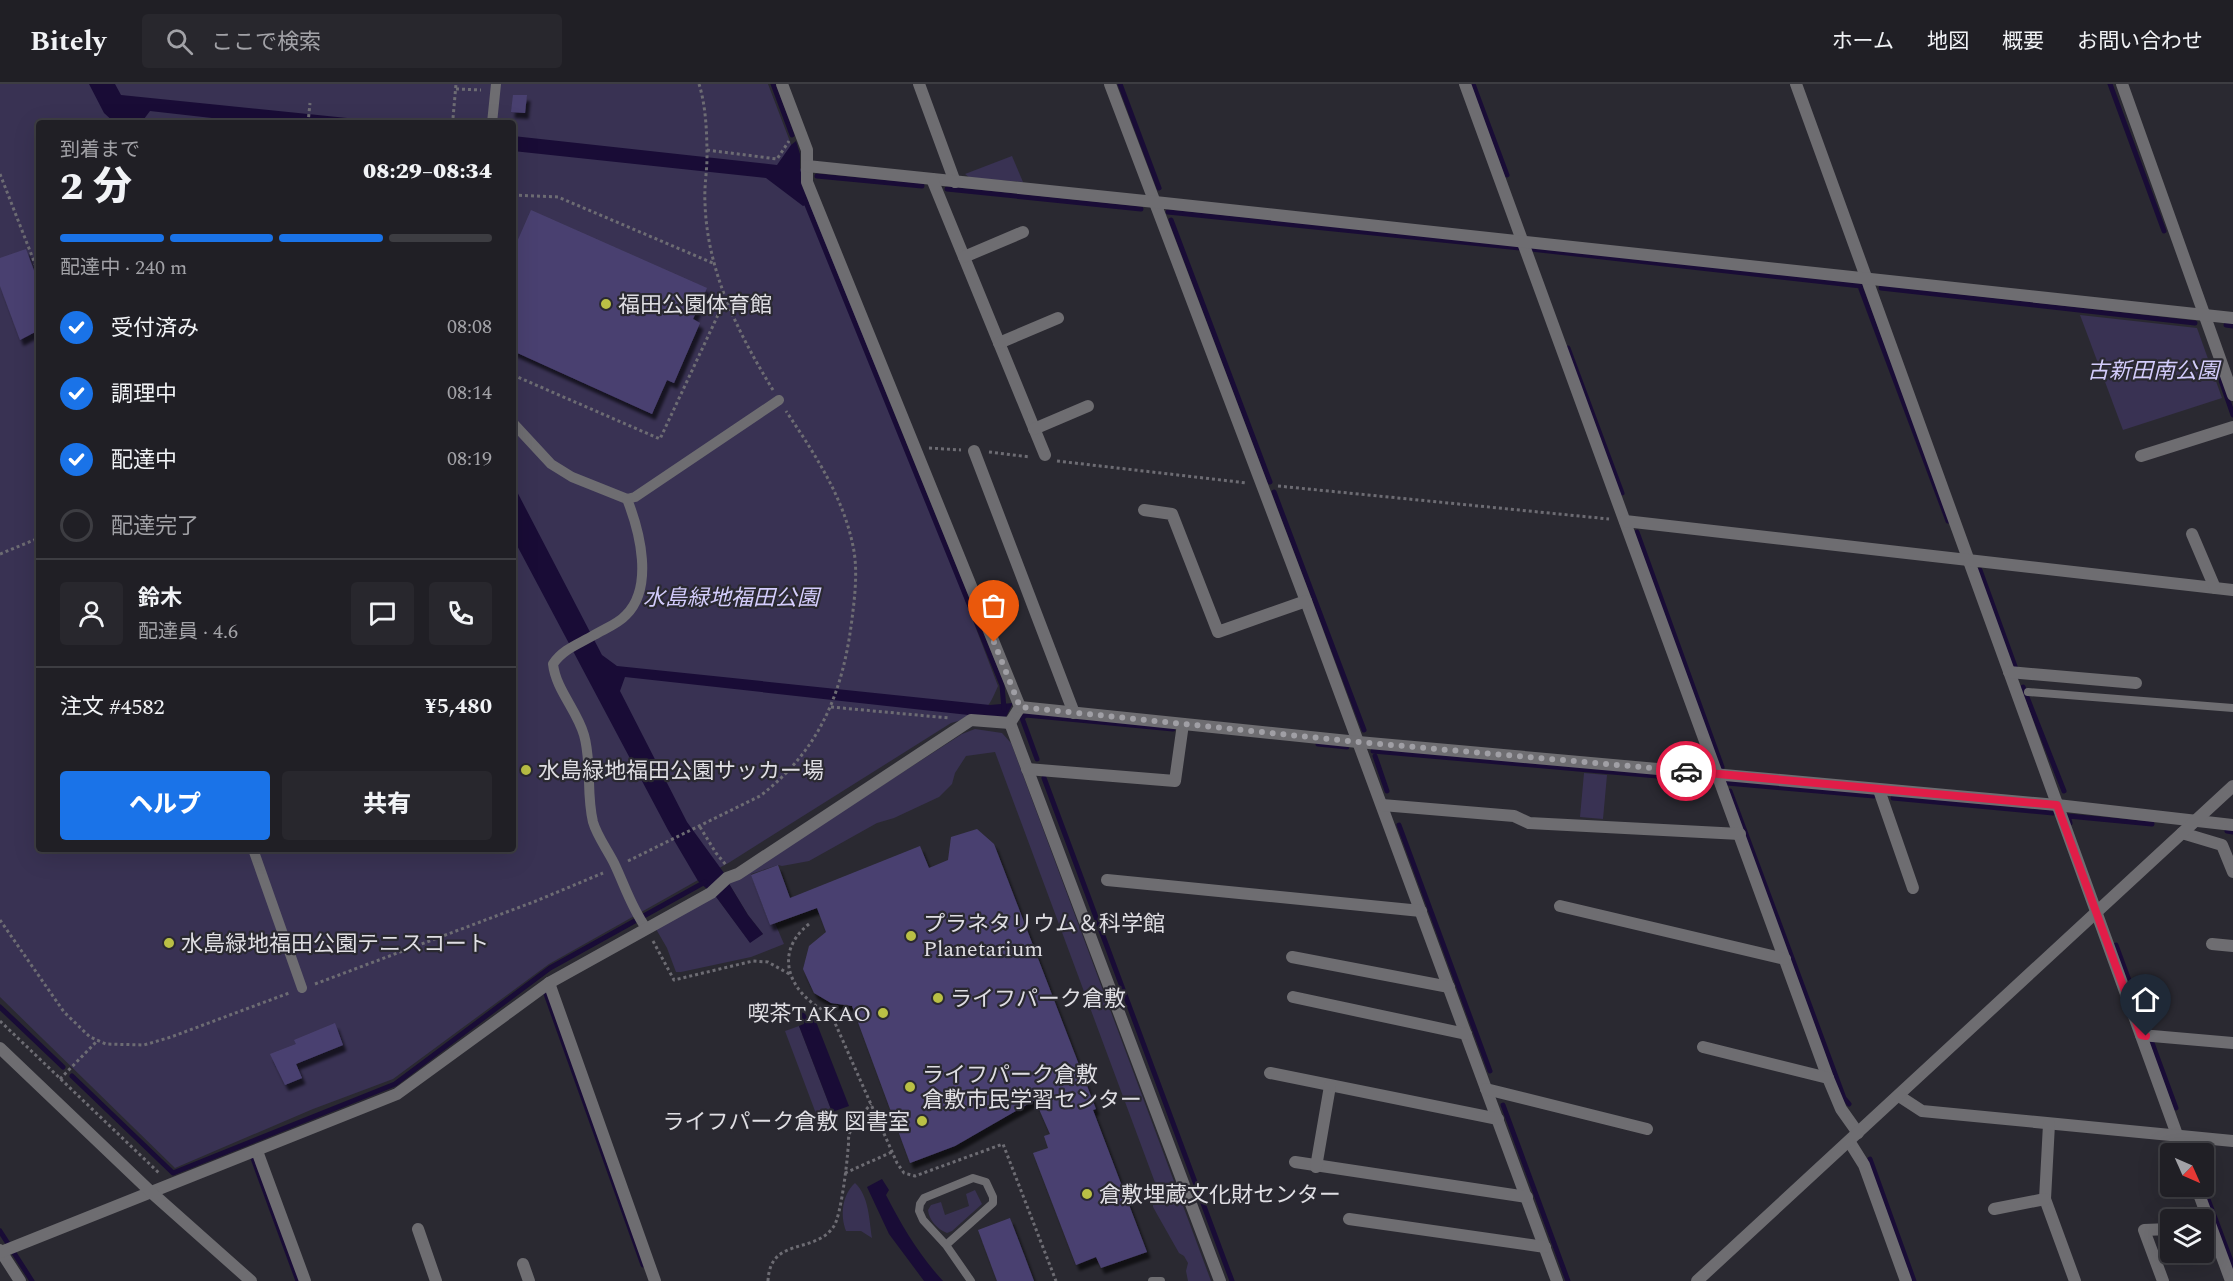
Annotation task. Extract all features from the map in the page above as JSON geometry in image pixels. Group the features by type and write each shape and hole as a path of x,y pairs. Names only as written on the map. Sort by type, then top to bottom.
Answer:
{"street":[{"path":"782,84 807,150 807,182 1020,707"},
{"path":"920,84 955,182"},
{"path":"1110,84 1306,601 1557,1281"},
{"path":"1465,84 1828,1078 1853,1137 1906,1281"},
{"path":"1796,84 2096,913 2146,1036 2180,1143"},
{"path":"2122,84 2233,395"},
{"path":"492,120 495,87"},
{"path":"807,166 2233,318"},
{"path":"932,179 1034,429 1050,458"},
{"path":"964,257 1023,232"},
{"path":"999,343 1058,318"},
{"path":"516,426 551,464 572,477 627,499 635,497 779,400"},
{"path":"1034,429 1088,406"},
{"path":"2141,456 2233,427"},
{"path":"974,451 1074,713"},
{"path":"627,499 632,513 642,568 641,582 634,604 620,620 561,652 553,663 560,687 584,734 589,760 593,822 622,887 646,928"},
{"path":"1144,510 1172,514 1218,632 1306,601"},
{"path":"1625,521 2233,590"},
{"path":"2192,534 2215,588"},
{"path":"2009,672 2136,683"},
{"path":"1020,707 1358,742 2057,805 2233,825"},
{"path":"1010,723 1020,707"},
{"path":"20,1281 6,1250 397,1094 549,983 711,893 731,877 971,720 1010,723"},
{"path":"1010,723 1221,1281"},
{"path":"1027,769 1175,780 1184,724"},
{"path":"1697,1281 2233,786"},
{"path":"1879,790 1913,888"},
{"path":"1382,806 1514,816 1529,823 1740,834"},
{"path":"2182,833 2222,845 2233,872"},
{"path":"254,852 302,988"},
{"path":"1107,880 1421,911"},
{"path":"1560,906 1785,959"},
{"path":"2212,944 2233,946"},
{"path":"1292,957 1449,987"},
{"path":"549,983 655,1281"},
{"path":"1293,997 1466,1034"},
{"path":"2146,1036 2233,1043"},
{"path":"1703,1047 1828,1078"},
{"path":"0,1048 152,1193 251,1281"},
{"path":"1270,1073 1498,1119"},
{"path":"1316,1167 1330,1086"},
{"path":"1486,1089 1647,1129"},
{"path":"1899,1096 1922,1111 2233,1141"},
{"path":"2049,1124 2045,1199 2075,1281"},
{"path":"253,1152 305,1281"},
{"path":"1295,1162 1316,1167 1527,1197"},
{"path":"1994,1209 2045,1199"},
{"path":"1349,1219 1545,1247"},
{"path":"418,1229 436,1281"},
{"path":"2160,1229 2144,1230 2163,1281"},
{"path":"2214,1243 2231,1281"},
{"path":"523,1264 529,1281"}],"lane":[{"path":"2028,692 2233,708"},
{"path":"946,1245 993,1203 993,1197 986,1182 973,1178 924,1198 920,1204 919,1211 923,1220 946,1245 971,1281"},
{"path":"1152,1281 1161,1281"}],"path":[{"path":"453,118 456,84"},
{"path":"0,920 64,1012 90,1037 106,1044 144,1045 171,1037 536,901 615,867 760,796 779,782 796,764 817,735 831,707 849,646 856,575 853,546 843,512 824,470 750,352 725,298 707,230 705,202 707,150 699,84"},
{"path":"456,89 495,87"},
{"path":"308,120 310,103"},
{"path":"707,150 777,159 787,142 802,136"},
{"path":"0,174 36,266"},
{"path":"516,195 558,197 715,264"},
{"path":"516,376 660,439 725,298"},
{"path":"915,447 1031,457"},
{"path":"1050,458 1261,485 1625,521"},
{"path":"0,554 36,539"},
{"path":"831,707 971,720"},
{"path":"699,827 731,877"},
{"path":"809,924 799,932 792,943 788,967 798,989 809,1002 831,1014 892,1152 904,1173 915,1176 1003,1144 1056,1281"},
{"path":"646,928 674,980 753,961 768,962 792,976"},
{"path":"0,1021 171,1185"},
{"path":"60,1079 98,1040"},
{"path":"768,1281 771,1264 775,1257 819,1238 834,1227 845,1173 849,1135 856,1122 871,1104"},
{"path":"845,1173 892,1152"}],"green space":[{"name":"水島緑地福田公園","path":"0,84 768,84 998,686 990,703 976,715 951,723 730,862 549,964 393,1079 313,1109 175,1168 0,997"},
{"path":"1012,156 1023,182 970,178 965,174"},
{"name":"古新田南公園","path":"2080,315 2197,328 2222,398 2123,430"},
{"path":"975,729 1002,733 1011,743 1211,1281 1188,1281 1186,1271 1188,1263 1179,1253 1153,1207 1153,1202 1160,1196 995,752 966,756 955,773 952,784 939,797 894,818 877,823 809,861 778,865 751,874 770,925 775,923 784,944 751,957 676,972 667,948 656,929 714,894 750,942 763,934 748,915 728,882 746,873 962,734"},
{"path":"1584,773 1607,775 1603,819 1580,817"},
{"path":"799,1026 832,1112 827,1114 833,1128 826,1130 821,1127 785,1031"},
{"path":"855,1183 866,1201 872,1238 861,1231 846,1231 843,1206 847,1193"},
{"path":"975,1190 982,1204 952,1231 947,1233 934,1224 928,1210 931,1205 941,1202 945,1215 969,1206 966,1194"}],"shaded area":[{"path":"89,84 115,84 121,95 367,120 230,120 150,111 145,120 112,120 104,113"},
{"path":"516,136 777,165 796,141 800,154 800,170 813,202 803,206 766,178 516,151"},
{"path":"516,490 602,655 617,666 990,705 1013,703 1005,719 625,677 620,691 687,822 724,873 707,889 698,881 668,830 516,544"},
{"path":"728,882 748,915 763,934 750,943 714,894"},
{"path":"815,1019 849,1106 832,1112 799,1026"},
{"path":"882,1179 889,1190 886,1195 905,1229 926,1261 943,1281 924,1281 889,1234 867,1187"}],"building":[{"path":"513,95 527,95 525,113 511,112"},
{"name":"福田公園体育館","path":"531,210 707,288 693,319 700,323 674,383 667,380 652,414 516,352 516,244"},
{"path":"26,249 36,276 36,332 20,340 0,286 0,258"},
{"name":"ライフパーク倉敷","path":"977,829 994,844 1096,1109 1093,1110 1147,1252 1101,1268 1096,1257 1076,1265 1033,1153 1048,1148 1044,1136 1050,1134 1035,1100 955,1146 910,1163 852,1006 831,1003 814,993 803,969 809,946 826,932 817,908 770,925 751,875 778,865 790,898 920,846 929,868 948,860 951,837"},
{"path":"335,1023 343,1045 296,1064 302,1078 285,1085 270,1054 296,1044 294,1040"},
{"path":"1010,1218 1034,1281 997,1281 978,1230"}],"waterway":[{"path":"773,84 792,135"},
{"path":"1120,84 1159,188"},
{"path":"1473,84 1507,175"},
{"path":"2110,84 2164,231"},
{"path":"817,176 922,186"},
{"path":"947,189 1141,209"},
{"path":"805,200 1002,685 1004,709"},
{"path":"1168,212 1520,248"},
{"path":"1171,220 1270,482"},
{"path":"1531,249 1861,286"},
{"path":"1881,288 2195,323"},
{"path":"1861,289 1948,521"},
{"path":"2226,325 2233,326"},
{"path":"1568,348 1622,493"},
{"path":"2216,366 2233,415"},
{"path":"1274,492 1364,730"},
{"path":"1637,532 1722,767"},
{"path":"1980,570 2016,669"},
{"path":"2023,687 2064,791"},
{"path":"1037,759 1022,718 1026,715 1173,729"},
{"path":"1318,744 1347,747"},
{"path":"1373,751 1714,781"},
{"path":"1375,756 1387,791"},
{"path":"1044,778 1232,1281"},
{"path":"1727,783 1874,796"},
{"path":"1730,791 1844,1098 1849,1104"},
{"path":"1893,798 2053,813"},
{"path":"2070,823 2068,816 2152,824"},
{"path":"1399,825 1490,1071"},
{"path":"2227,831 2233,832"},
{"path":"72,1076 173,1173 395,1084 550,968 705,882"},
{"path":"2116,945 2176,1108"},
{"path":"546,994 643,1265"},
{"path":"0,1007 63,1067"},
{"path":"803,1015 809,1028"},
{"path":"1503,1105 1568,1281"},
{"path":"251,1153 298,1281"},
{"path":"1870,1159 1914,1281"},
{"path":"2207,1197 2233,1266"},
{"path":"0,1231 32,1281"}],"way so far":[{"path":"994,642 1020,707 1358,742 1686,771"}],"place":[{"name":"福田公園体育館","path":"606,304"},
{"name":"水島緑地福田公園サッカー場","path":"526,770"},
{"name":"プラネタリウム＆科学館 Planetarium","path":"911,936"},
{"name":"水島緑地福田公園テニスコート","path":"169,943"},
{"name":"ライフパーク倉敷","path":"938,998"},
{"name":"喫茶TAKAO","path":"883,1013"},
{"name":"ライフパーク倉敷 倉敷市民学習センター","path":"910,1087"},
{"name":"ライフパーク倉敷 図書室","path":"922,1121"},
{"name":"倉敷埋蔵文化財センター","path":"1087,1194"}],"route":[{"path":"1686,771 2057,805 2141,1035 2146,1036"}]}
